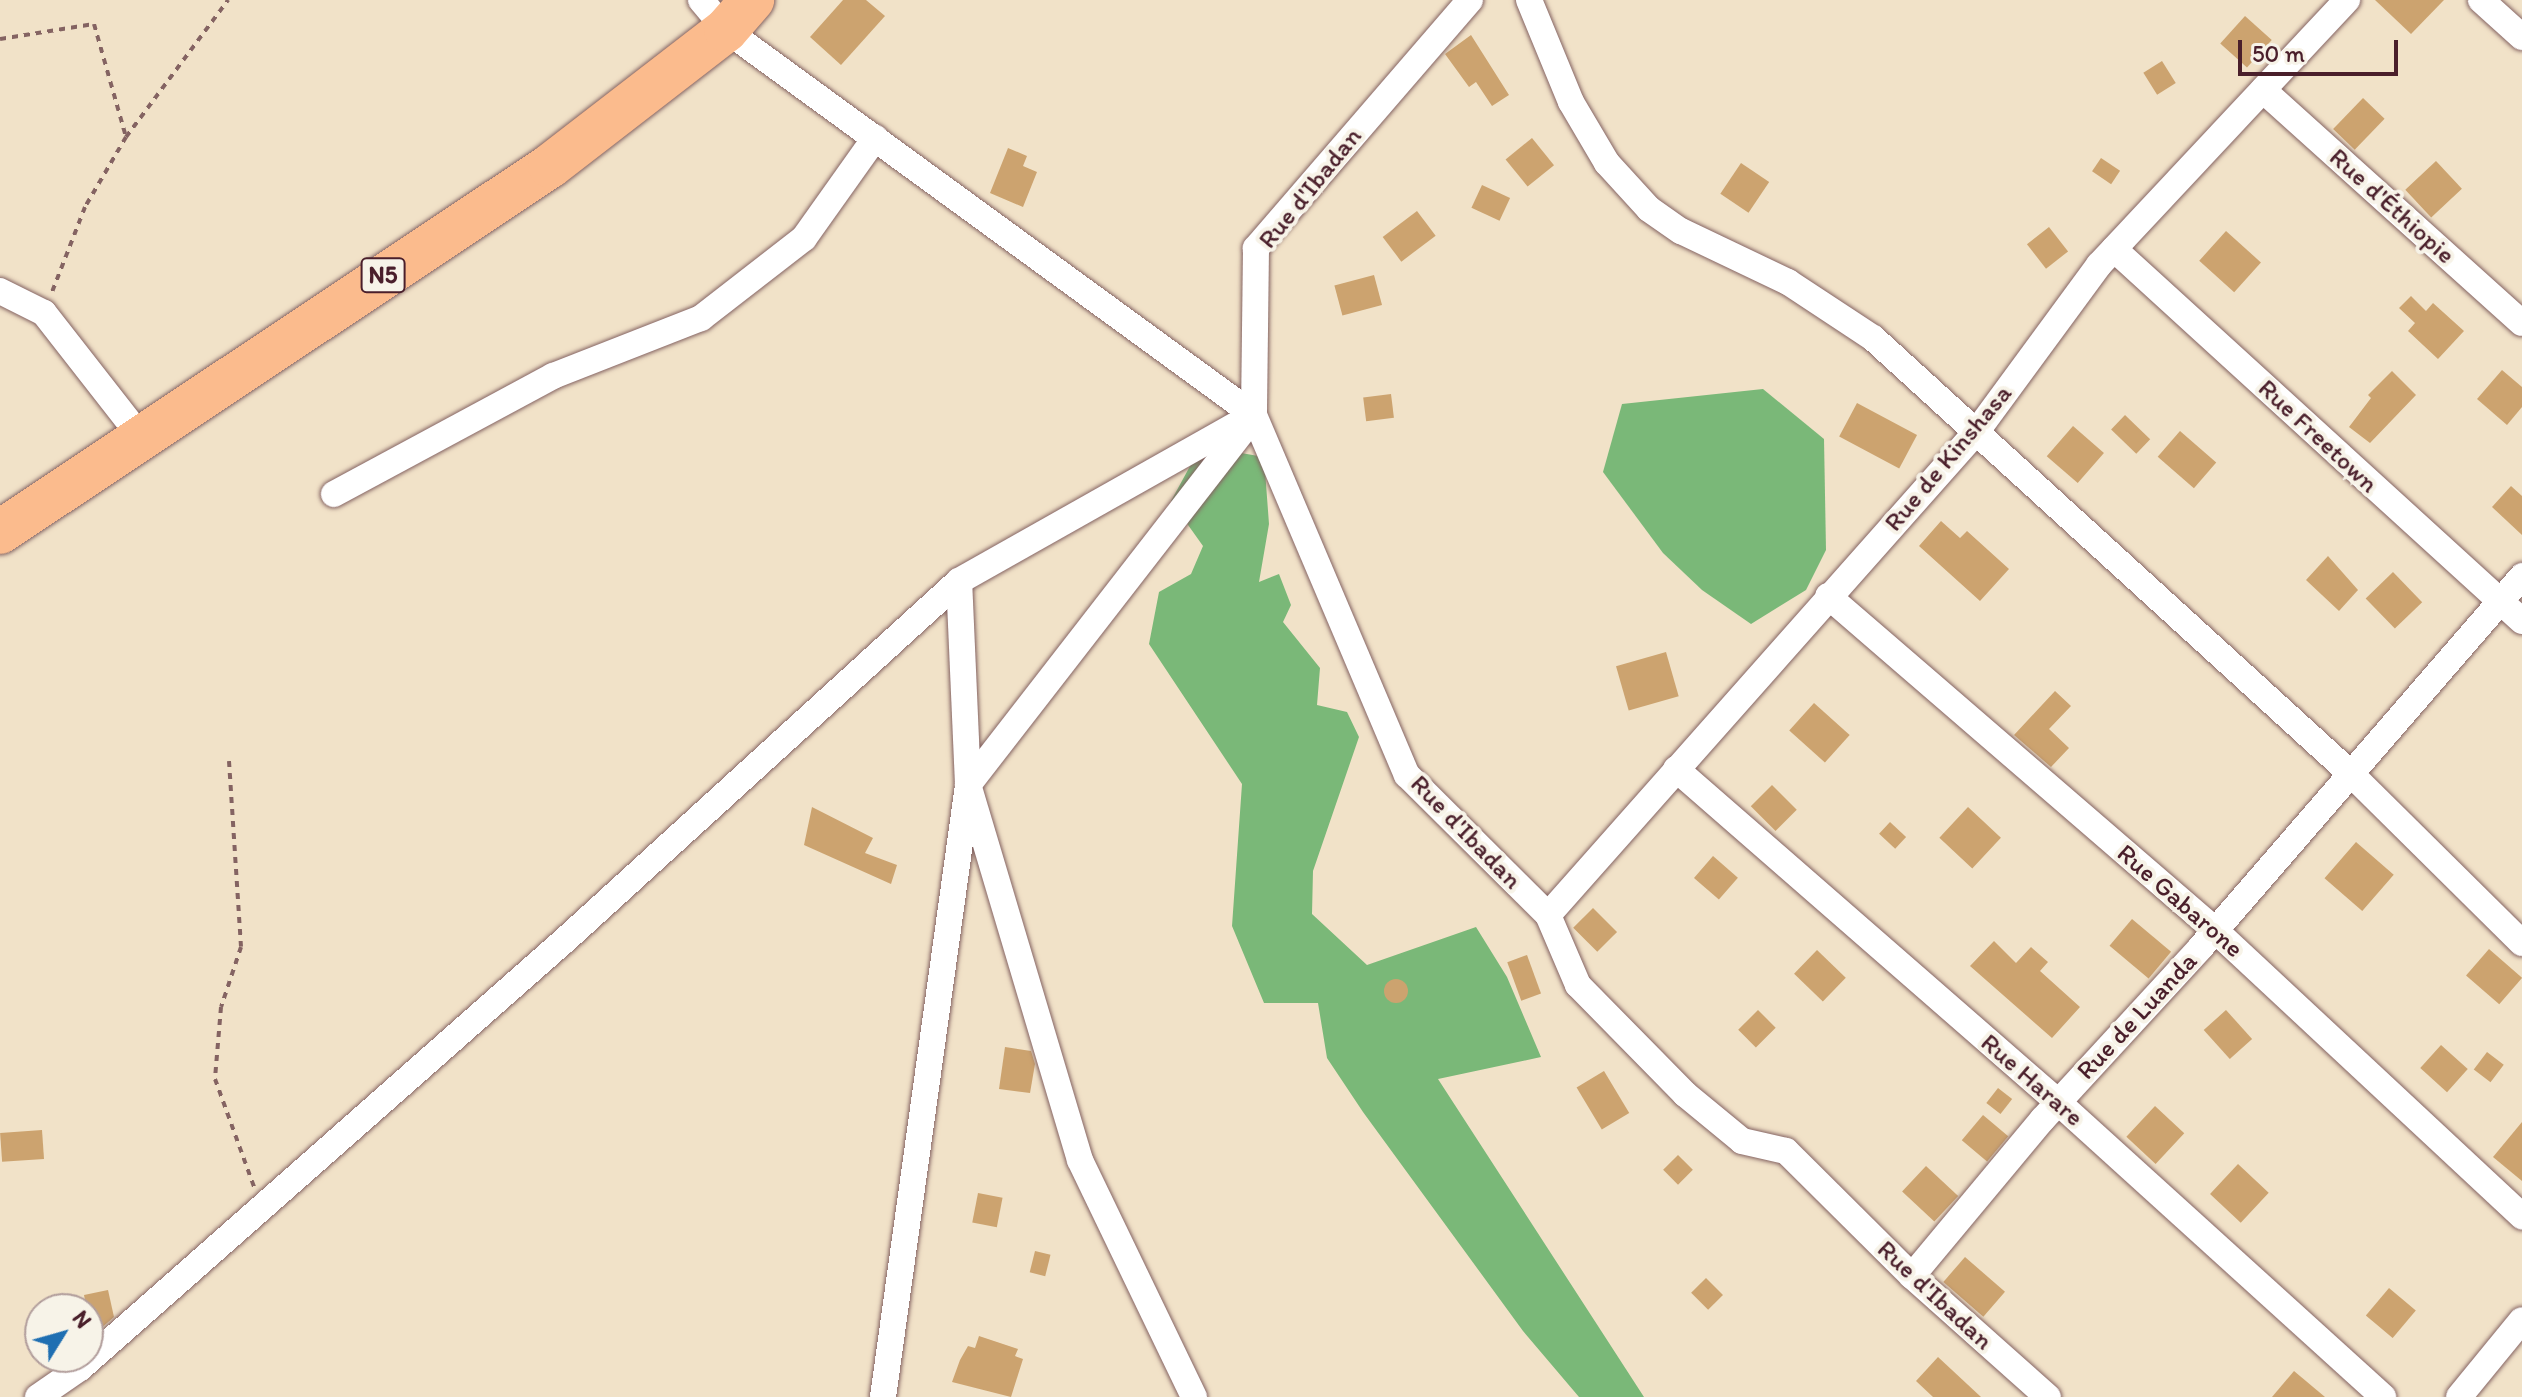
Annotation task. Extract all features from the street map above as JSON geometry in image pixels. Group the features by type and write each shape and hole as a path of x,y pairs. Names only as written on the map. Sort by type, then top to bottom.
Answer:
{"highway":[{"name":"N5","path":"0,532 550,166 727,10"}],"street":[{"name":"Rue d'Ibadan","path":"1470,0 1256,248 1254,415 1407,775 1548,915 1578,985 1685,1094 1742,1141 1786,1151 1912,1276 2048,1397"},
{"path":"1529,0 1571,102 1607,163 1649,209 1681,231 1788,282 1873,338 2349,772 2522,943"},
{"name":"Rue de Kinshasa","path":"1548,915 1977,431 2114,249 2347,0"},
{"path":"2481,0 2522,37"},
{"path":"727,10 875,138 1254,415"},
{"name":"Rue d'Éthiopie","path":"2263,90 2522,323"},
{"path":"334,494 553,376 701,318 804,238 875,138"},
{"name":"Rue Freetown","path":"2114,249 2522,621"},
{"path":"0,291 44,313 141,437"},
{"path":"38,1397 80,1368 265,1205 959,581 1254,415"},
{"path":"968,785 1254,415"},
{"name":"Rue de Luanda","path":"1912,1276 2058,1102 2215,930 2522,576"},
{"path":"883,1397 968,785 959,581"},
{"name":"Rue Gabarone","path":"1828,596 2215,930 2522,1216"},
{"name":"Rue Harare","path":"1676,769 2058,1102 2383,1397"},
{"path":"968,785 1080,1160 1194,1397"},
{"path":"2459,1397 2522,1320"}],"path":[{"path":"44,313 85,207 126,137 228,0"},
{"path":"0,39 94,24 126,137"},
{"path":"229,761 241,947 221,1007 215,1079 245,1172 265,1205"}],"green space":[{"path":"1763,389 1824,439 1826,550 1806,590 1751,624 1702,590 1663,553 1603,472 1622,404"},
{"path":"1201,446 1264,457 1269,524 1259,582 1279,574 1291,605 1283,622 1320,668 1317,705 1347,712 1359,737 1313,871 1312,914 1367,965 1476,927 1507,977 1541,1057 1438,1079 1644,1397 1579,1397 1523,1331 1327,1058 1318,1003 1264,1003 1232,926 1242,784 1149,644 1159,592 1191,574 1203,546 1171,501"}],"building":[{"path":"843,0 866,0 885,16 841,65 810,37"},
{"path":"2375,0 2444,0 2411,34"},
{"path":"2245,16 2272,40 2247,68 2220,43"},
{"path":"1471,35 1509,95 1492,106 1476,82 1469,87 1445,54"},
{"path":"2162,61 2176,83 2157,95 2143,73"},
{"path":"2363,98 2385,119 2355,150 2333,129"},
{"path":"1532,138 1554,165 1528,187 1506,159"},
{"path":"1008,148 1027,156 1023,166 1037,172 1023,207 990,193"},
{"path":"2101,158 2120,171 2111,184 2092,171"},
{"path":"2436,161 2462,189 2431,217 2405,190"},
{"path":"1741,163 1769,182 1748,213 1720,194"},
{"path":"1482,185 1510,198 1500,221 1471,208"},
{"path":"1417,211 1436,236 1401,262 1383,237"},
{"path":"2049,227 2068,251 2046,269 2027,244"},
{"path":"2226,231 2261,262 2234,292 2199,261"},
{"path":"1374,275 1382,305 1342,316 1334,286"},
{"path":"2411,296 2426,311 2433,303 2464,331 2438,359 2408,331 2415,323 2399,308"},
{"path":"2502,370 2522,387 2522,407 2507,425 2477,399"},
{"path":"2392,371 2416,395 2370,443 2349,427 2371,398 2368,395"},
{"path":"1391,394 1394,418 1366,421 1363,397"},
{"path":"1857,403 1917,435 1899,468 1839,437"},
{"path":"2125,415 2150,439 2136,454 2111,429"},
{"path":"2073,426 2104,453 2078,483 2047,456"},
{"path":"2180,431 2216,462 2194,488 2158,457"},
{"path":"2511,486 2522,496 2522,535 2492,507"},
{"path":"1941,521 1960,538 1967,531 2009,569 1980,601 1919,546"},
{"path":"2328,556 2358,590 2339,611 2306,580"},
{"path":"2393,572 2422,602 2395,629 2366,598"},
{"path":"1666,652 1679,696 1629,711 1616,666"},
{"path":"2055,691 2071,706 2049,729 2069,748 2051,767 2014,735"},
{"path":"1814,703 1850,735 1825,763 1789,730"},
{"path":"1772,785 1797,810 1776,831 1751,806"},
{"path":"812,807 873,838 865,853 897,865 891,884 804,845"},
{"path":"1968,807 2001,838 1972,868 1939,838"},
{"path":"1890,822 1906,837 1895,849 1879,834"},
{"path":"2356,842 2394,875 2362,911 2325,878"},
{"path":"1713,856 1738,878 1719,900 1694,878"},
{"path":"1593,908 1617,932 1597,952 1573,928"},
{"path":"2132,919 2171,952 2149,979 2110,946"},
{"path":"1994,941 2016,963 2031,947 2048,962 2040,971 2080,1007 2052,1038 1970,966"},
{"path":"2489,949 2522,978 2499,1004 2466,975"},
{"path":"1817,950 1846,978 1823,1002 1794,974"},
{"path":"1527,955 1541,994 1521,1001 1507,962"},
{"path":"1396,979 1404,983 1408,991 1404,999 1396,1003 1388,999 1384,991 1388,983"},
{"path":"1758,1010 1776,1028 1756,1047 1738,1030"},
{"path":"2226,1010 2252,1039 2230,1059 2204,1030"},
{"path":"2441,1045 2468,1069 2447,1092 2420,1068"},
{"path":"1005,1047 1031,1051 1035,1064 1030,1093 999,1089"},
{"path":"2487,1052 2504,1065 2491,1082 2474,1070"},
{"path":"1604,1071 1629,1113 1602,1129 1577,1087"},
{"path":"1998,1088 2012,1099 2000,1114 1986,1103"},
{"path":"2155,1106 2184,1133 2156,1164 2126,1137"},
{"path":"1983,1115 2008,1136 1987,1161 1962,1140"},
{"path":"2522,1122 2522,1181 2493,1157"},
{"path":"42,1130 44,1159 2,1162 0,1133"},
{"path":"1678,1155 1693,1170 1678,1185 1663,1170"},
{"path":"2238,1164 2269,1193 2241,1223 2210,1194"},
{"path":"1926,1166 1958,1196 1934,1222 1902,1192"},
{"path":"978,1193 1003,1198 997,1227 972,1222"},
{"path":"1035,1251 1051,1255 1045,1276 1030,1272"},
{"path":"1965,1257 2005,1292 1983,1317 1943,1282"},
{"path":"1706,1278 1723,1295 1708,1310 1691,1293"},
{"path":"2389,1288 2416,1310 2393,1338 2366,1316"},
{"path":"108,1290 114,1317 104,1326 104,1293 94,1293"},
{"path":"979,1336 1018,1349 1015,1356 1023,1359 1011,1397 952,1382 968,1346 975,1348"},
{"path":"1938,1357 1981,1397 1933,1397 1916,1381"},
{"path":"2294,1371 2325,1397 2272,1397"}]}
